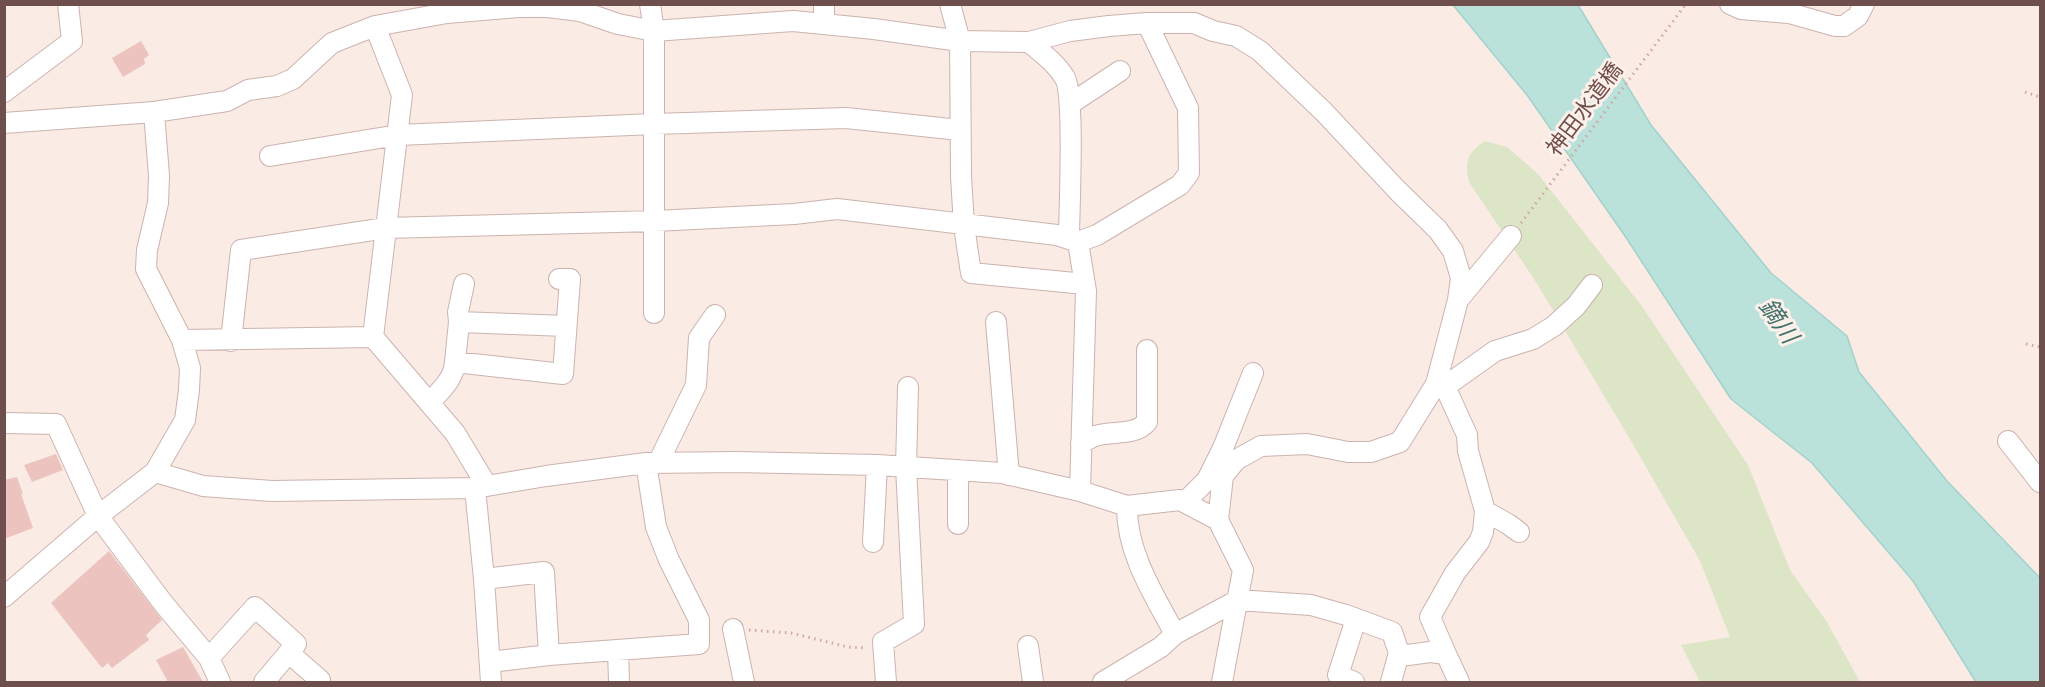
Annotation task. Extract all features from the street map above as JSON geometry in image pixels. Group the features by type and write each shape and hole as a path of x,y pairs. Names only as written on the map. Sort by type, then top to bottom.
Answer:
{"street":[{"path":"4,92 72,41 68,4"},
{"path":"650,4 654,31 654,313"},
{"path":"950,4 960,41 963,226 971,273 1085,284"},
{"path":"1730,4 1741,9 1789,13 1835,26 1844,26 1858,16 1864,4"},
{"path":"4,123 154,112 227,101 248,90 277,86 292,79 332,43 375,26 486,7 544,6 580,11 618,24 654,31 793,21 824,14 874,28 960,41 1029,42 1070,31 1147,23 1194,23 1213,31 1236,36 1260,51 1324,112 1438,230 1453,251 1461,278 1458,300 1436,384 1400,442 1371,452 1348,452 1307,444 1261,446 1236,460 1223,476 1218,520"},
{"path":"231,341 241,250 386,228 655,221 794,214 837,209 1057,236 1074,241 1096,236 1180,185 1189,173 1188,108 1147,23"},
{"path":"375,26 402,94 373,337 455,433 481,487 491,682"},
{"path":"1029,42 1050,60 1066,80 1070,104 1074,241 1085,284 1080,491"},
{"path":"1070,104 1120,70"},
{"path":"4,597 98,516 155,472 185,420 190,368 182,340 146,269 147,250 158,203 159,176 154,112"},
{"path":"270,156 398,135 654,124 846,118 960,130"},
{"path":"1458,300 1511,236"},
{"path":"455,362 563,374 570,279 559,279"},
{"path":"430,402 445,386 454,371 458,312 464,284"},
{"path":"1436,384 1450,383 1495,351 1533,339 1554,326 1575,306 1592,285"},
{"path":"490,662 549,655 699,644 699,620 669,560 656,527 652,463 696,385 699,338 715,315"},
{"path":"459,322 566,326"},
{"path":"996,322 1009,475"},
{"path":"182,340 373,337"},
{"path":"1081,444 1096,435 1130,432 1142,428 1147,422 1147,350"},
{"path":"1185,502 1207,480 1223,448 1253,373"},
{"path":"1436,384 1447,391 1467,435 1468,451 1485,511 1483,532 1479,542 1455,573 1430,617 1459,682"},
{"path":"886,682 883,642 914,624 906,467 908,387"},
{"path":"4,423 56,424 98,516 163,603 209,658 220,682"},
{"path":"2008,441 2040,482"},
{"path":"155,472 203,486 272,491 481,487 652,463 877,465 1009,475 1080,491 1127,506 1180,500 1218,520 1244,570 1222,682"},
{"path":"873,542 877,465"},
{"path":"958,470 958,524"},
{"path":"1127,506 1127,519 1139,567 1175,634"},
{"path":"1485,511 1519,532"},
{"path":"484,579 544,572 549,655"},
{"path":"1103,682 1161,647 1175,634 1238,600 1311,605 1392,632 1400,652 1391,682"},
{"path":"209,658 255,607 296,644 264,682"},
{"path":"1354,682 1338,675 1356,619"},
{"path":"733,629 744,682"},
{"path":"1028,646 1033,682"},
{"path":"618,650 619,682"},
{"path":"1400,652 1408,655 1430,652 1446,654"},
{"path":"289,653 320,680"}],"path":[{"name":"神田水道橋","path":"1511,236 1686,4"},
{"path":"2025,92 2040,97"},
{"path":"2026,344 2040,347"},
{"path":"733,629 790,633 848,647 883,648"}],"green space":[{"path":"1485,141 1507,147 1538,174 1641,305 1748,465 1790,570 1827,622 1860,682 1700,682 1681,645 1730,637 1700,561 1536,282 1469,182 1467,168 1469,158 1474,150"}],"water":[{"name":"鏑川","path":"1453,5 1578,5 1651,125 1771,273 1847,336 1859,372 1947,481 2040,578 2040,682 1976,682 1913,581 1812,463 1731,399 1627,239 1527,95"}],"building":[{"path":"141,41 149,55 144,59 145,64 123,77 112,58"},
{"path":"56,454 63,470 32,482 24,465"},
{"path":"17,477 33,528 4,539 4,480"},
{"path":"109,551 162,620 146,635 149,640 112,668 108,663 102,668 51,603"},
{"path":"183,647 203,682 168,682 156,660"}]}
